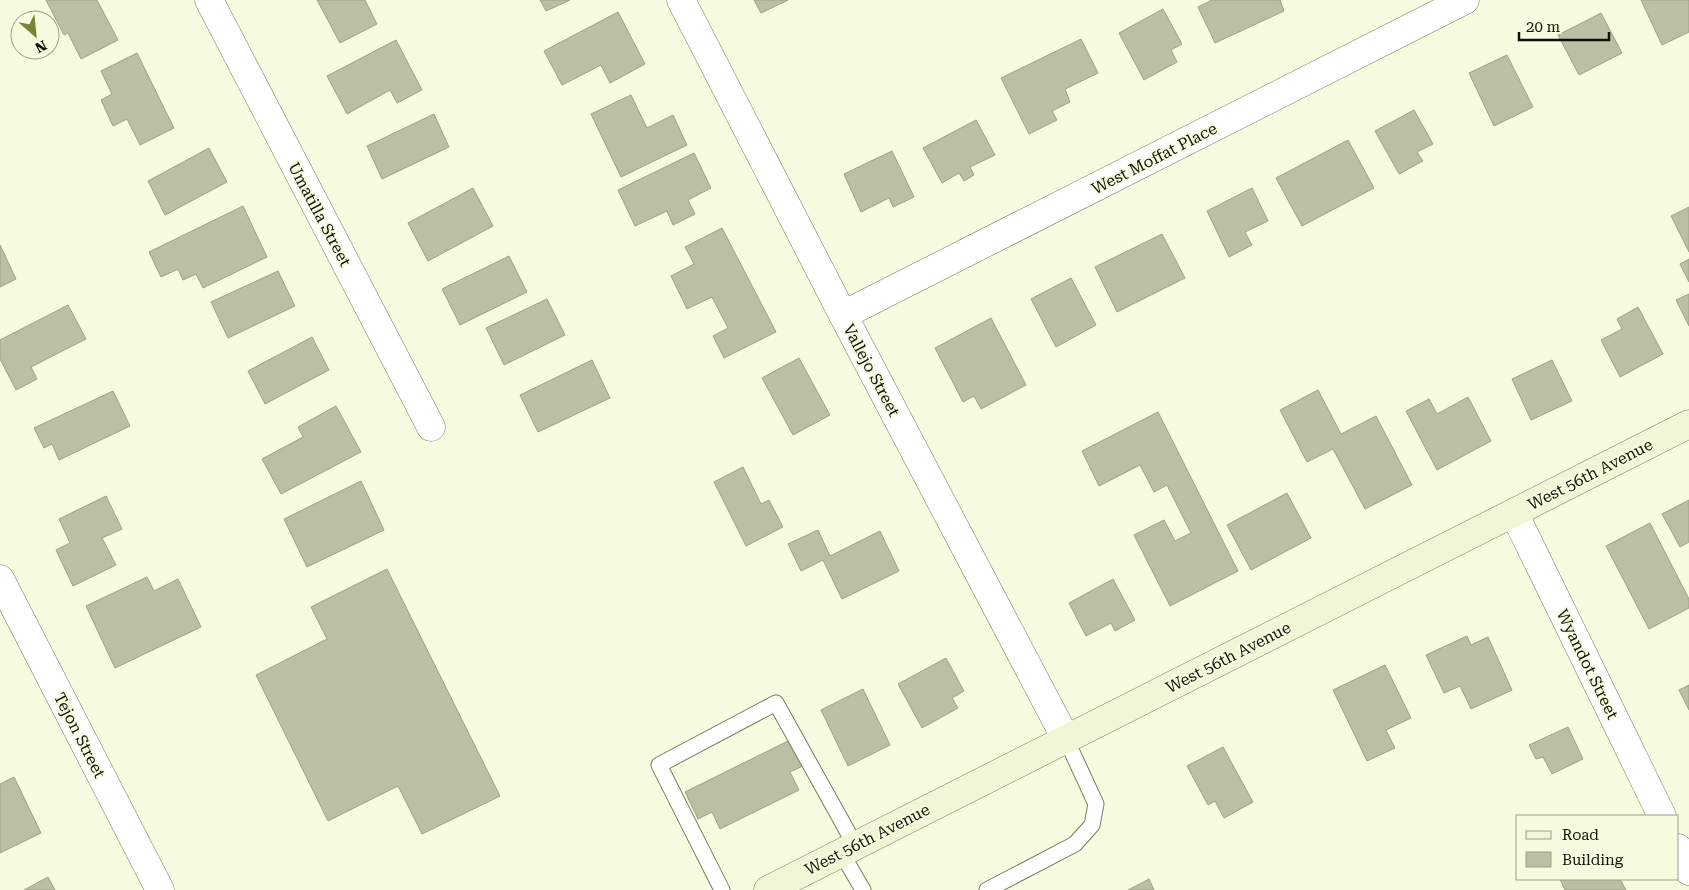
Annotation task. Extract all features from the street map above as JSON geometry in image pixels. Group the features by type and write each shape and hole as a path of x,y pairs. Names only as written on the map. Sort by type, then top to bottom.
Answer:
{"street":[{"name":"Umatilla Street","path":"208,0 431,427"},
{"name":"Vallejo Street","path":"681,0 843,315 1066,739"},
{"name":"West Moffat Place","path":"843,315 1465,0"},
{"name":"West 56th Avenue","path":"768,890 1689,424"},
{"name":"Wyandot Street","path":"1514,513 1662,815"},
{"name":"Tejon Street","path":"0,579 160,890"},
{"path":"1679,850 1689,871"}],"lane":[{"path":"722,890 659,764 776,703 848,849 863,890"},
{"path":"987,890 1075,844 1092,824 1096,804 1066,739"}],"building":[{"path":"46,0 97,0 118,40 81,59 68,33 64,35 60,27 60,10 51,10"},
{"path":"317,0 365,0 377,24 340,43"},
{"path":"540,0 570,0 546,11"},
{"path":"754,0 788,0 761,13"},
{"path":"1212,0 1280,0 1284,11 1215,43 1198,7"},
{"path":"1641,0 1689,0 1689,32 1662,45"},
{"path":"1163,9 1182,44 1171,50 1177,62 1144,80 1119,33"},
{"path":"618,12 645,64 610,83 601,65 562,85 544,51"},
{"path":"1601,13 1622,53 1579,75 1558,35"},
{"path":"1081,39 1098,73 1065,89 1070,102 1052,111 1057,120 1029,134 1001,78"},
{"path":"396,40 422,90 397,103 390,90 347,114 327,76"},
{"path":"137,53 174,128 140,145 127,119 113,126 101,100 112,94 101,71"},
{"path":"1507,55 1533,107 1494,126 1469,73"},
{"path":"631,95 647,128 673,115 687,145 621,177 591,114"},
{"path":"1414,110 1433,144 1417,152 1423,161 1399,174 1375,131"},
{"path":"434,114 449,147 382,179 367,146"},
{"path":"976,120 995,155 970,167 974,175 964,181 959,173 942,183 923,148"},
{"path":"1348,140 1374,188 1302,226 1276,178"},
{"path":"209,148 227,182 165,215 148,181"},
{"path":"892,151 914,197 893,207 889,198 861,212 844,174"},
{"path":"694,153 711,188 688,200 695,214 673,225 667,211 635,226 618,190"},
{"path":"473,188 493,226 428,261 408,223"},
{"path":"1252,188 1268,221 1245,232 1252,245 1229,257 1207,211"},
{"path":"243,206 267,257 203,288 196,274 183,280 178,269 161,277 149,252"},
{"path":"1689,207 1689,252 1671,216"},
{"path":"722,228 776,332 724,358 713,336 728,328 712,297 687,309 671,276 694,264 685,247"},
{"path":"1162,234 1185,278 1117,312 1095,267"},
{"path":"0,245 16,279 0,287"},
{"path":"509,256 527,292 460,325 442,289"},
{"path":"1689,259 1689,282 1680,264"},
{"path":"278,271 295,306 228,338 211,302"},
{"path":"1071,278 1096,325 1056,347 1031,299"},
{"path":"1689,294 1689,326 1676,300"},
{"path":"547,299 565,335 504,365 486,328"},
{"path":"68,305 86,339 31,367 37,379 16,390 0,359 0,340"},
{"path":"1638,307 1663,354 1620,377 1601,340 1622,329 1617,319"},
{"path":"991,318 1026,385 981,409 974,396 963,402 935,348"},
{"path":"312,337 329,370 265,404 248,371"},
{"path":"799,358 830,415 793,435 762,378"},
{"path":"592,360 610,398 538,432 520,395"},
{"path":"1552,360 1572,401 1531,420 1512,379"},
{"path":"1318,390 1341,434 1376,416 1412,485 1365,509 1333,449 1307,462 1280,410"},
{"path":"113,391 130,426 59,460 52,444 44,448 34,428"},
{"path":"1468,397 1491,441 1437,470 1406,411 1429,399 1437,414"},
{"path":"336,406 361,452 281,494 262,459 303,437 298,427"},
{"path":"1158,412 1238,571 1170,606 1134,535 1164,520 1175,541 1191,533 1167,485 1154,492 1140,465 1099,486 1082,451"},
{"path":"743,467 761,504 769,500 783,527 746,546 714,482"},
{"path":"361,481 384,530 307,567 284,519"},
{"path":"1287,493 1311,538 1251,570 1227,525"},
{"path":"106,496 122,529 102,538 116,565 73,586 56,550 70,543 59,519"},
{"path":"1689,500 1689,542 1680,547 1662,514"},
{"path":"1650,523 1689,599 1689,608 1649,629 1606,546"},
{"path":"818,530 830,556 880,531 899,571 842,599 823,560 801,571 788,544"},
{"path":"387,569 500,796 422,834 398,786 328,821 256,675 327,639 311,607"},
{"path":"147,577 154,591 178,579 201,627 115,668 86,606"},
{"path":"1113,579 1135,620 1115,631 1111,623 1086,636 1069,603"},
{"path":"1467,636 1471,645 1488,637 1512,690 1471,709 1460,686 1444,693 1426,655"},
{"path":"946,658 964,691 952,698 958,708 922,728 898,684"},
{"path":"1385,665 1411,718 1386,730 1395,748 1367,761 1333,690"},
{"path":"1689,685 1689,710 1679,690"},
{"path":"863,689 890,745 848,766 821,710"},
{"path":"1568,727 1583,759 1552,774 1543,757 1536,759 1529,745"},
{"path":"792,739 805,765 790,772 799,790 720,829 712,812 698,819 685,792"},
{"path":"1223,747 1253,802 1224,818 1215,801 1208,805 1187,766"},
{"path":"14,777 41,833 0,853 0,784"},
{"path":"48,877 55,890 24,890"},
{"path":"1149,879 1154,890 1128,890"},
{"path":"1560,880 1621,880 1626,890 1565,890"}]}
